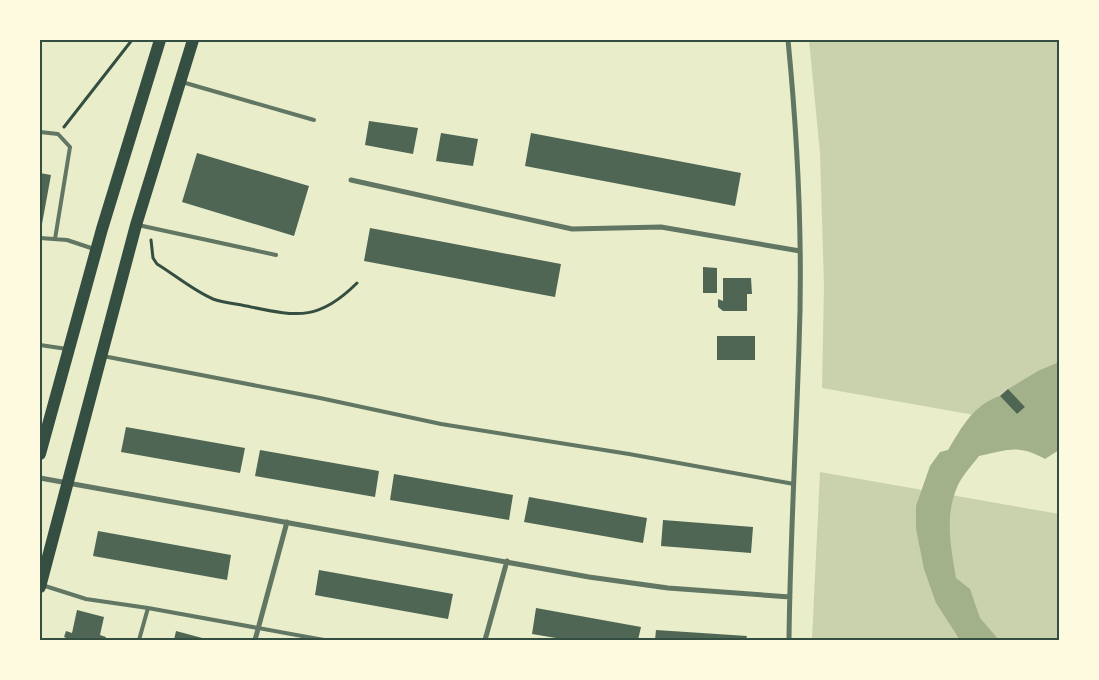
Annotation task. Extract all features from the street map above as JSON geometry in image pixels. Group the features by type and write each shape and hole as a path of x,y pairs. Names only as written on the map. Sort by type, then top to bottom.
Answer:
{"main road":[{"path":"40,454 96,249 160,40"},
{"path":"40,586 136,225 193,40"}],"street":[{"path":"788,40 798,152 800,252 800,344 789,640"},
{"path":"351,180 572,229 661,226 800,252"},
{"path":"40,478 589,577 668,588 790,597"},
{"path":"255,640 287,522"},
{"path":"485,640 507,561"}],"lane":[{"path":"180,81 314,120"},
{"path":"40,132 58,134 70,147 56,239"},
{"path":"136,225 276,255"},
{"path":"40,238 67,240 96,249"},
{"path":"40,345 69,350"},
{"path":"101,356 320,398 441,424 629,454 794,484"},
{"path":"40,586 86,599 148,608 324,640"},
{"path":"139,640 148,608"}],"path":[{"path":"58,134 132,40"},
{"path":"151,240 153,258 157,264 213,299 283,314 311,312 329,307 339,301 357,283"}],"shaded area":[{"path":"809,40 1059,40 1059,430 822,388 824,286 820,153"},
{"path":"1059,362 1059,450 1045,459 1020,450 1006,450 979,456 960,481 954,496 951,508 950,531 956,578 970,589 980,618 999,640 960,640 936,603 924,569 916,529 916,506 930,466 940,452 948,450 969,418 982,405 1000,396 1017,414 1025,407 1008,389 1038,371"},
{"path":"820,472 1059,514 1059,640 812,640"}],"building":[{"path":"369,121 418,128 413,154 365,145"},
{"path":"441,133 478,139 473,166 436,161"},
{"path":"531,133 741,173 735,206 525,166"},
{"path":"197,153 309,186 294,236 182,202"},
{"path":"40,173 51,175 42,224 40,223"},
{"path":"370,228 561,264 555,297 364,261"},
{"path":"703,267 717,268 717,293 703,293"},
{"path":"723,278 751,278 752,294 747,294 747,311 723,311 718,307 718,299 723,301"},
{"path":"717,336 755,336 755,360 717,360"},
{"path":"1008,389 1025,407 1017,414 1000,396"},
{"path":"126,427 245,448 240,473 121,452"},
{"path":"260,450 379,471 375,497 255,476"},
{"path":"394,474 513,495 509,520 390,500"},
{"path":"529,497 647,518 643,543 524,522"},
{"path":"663,520 753,527 751,553 661,546"},
{"path":"98,531 231,555 227,580 93,556"},
{"path":"319,570 453,594 448,619 315,595"},
{"path":"536,608 641,627 638,640 568,640 532,634"},
{"path":"77,610 104,617 100,635 106,637 105,640 71,640 64,637 66,631 72,633"},
{"path":"656,630 747,636 746,640 655,640"},
{"path":"176,631 206,639 206,640 174,640"}]}
